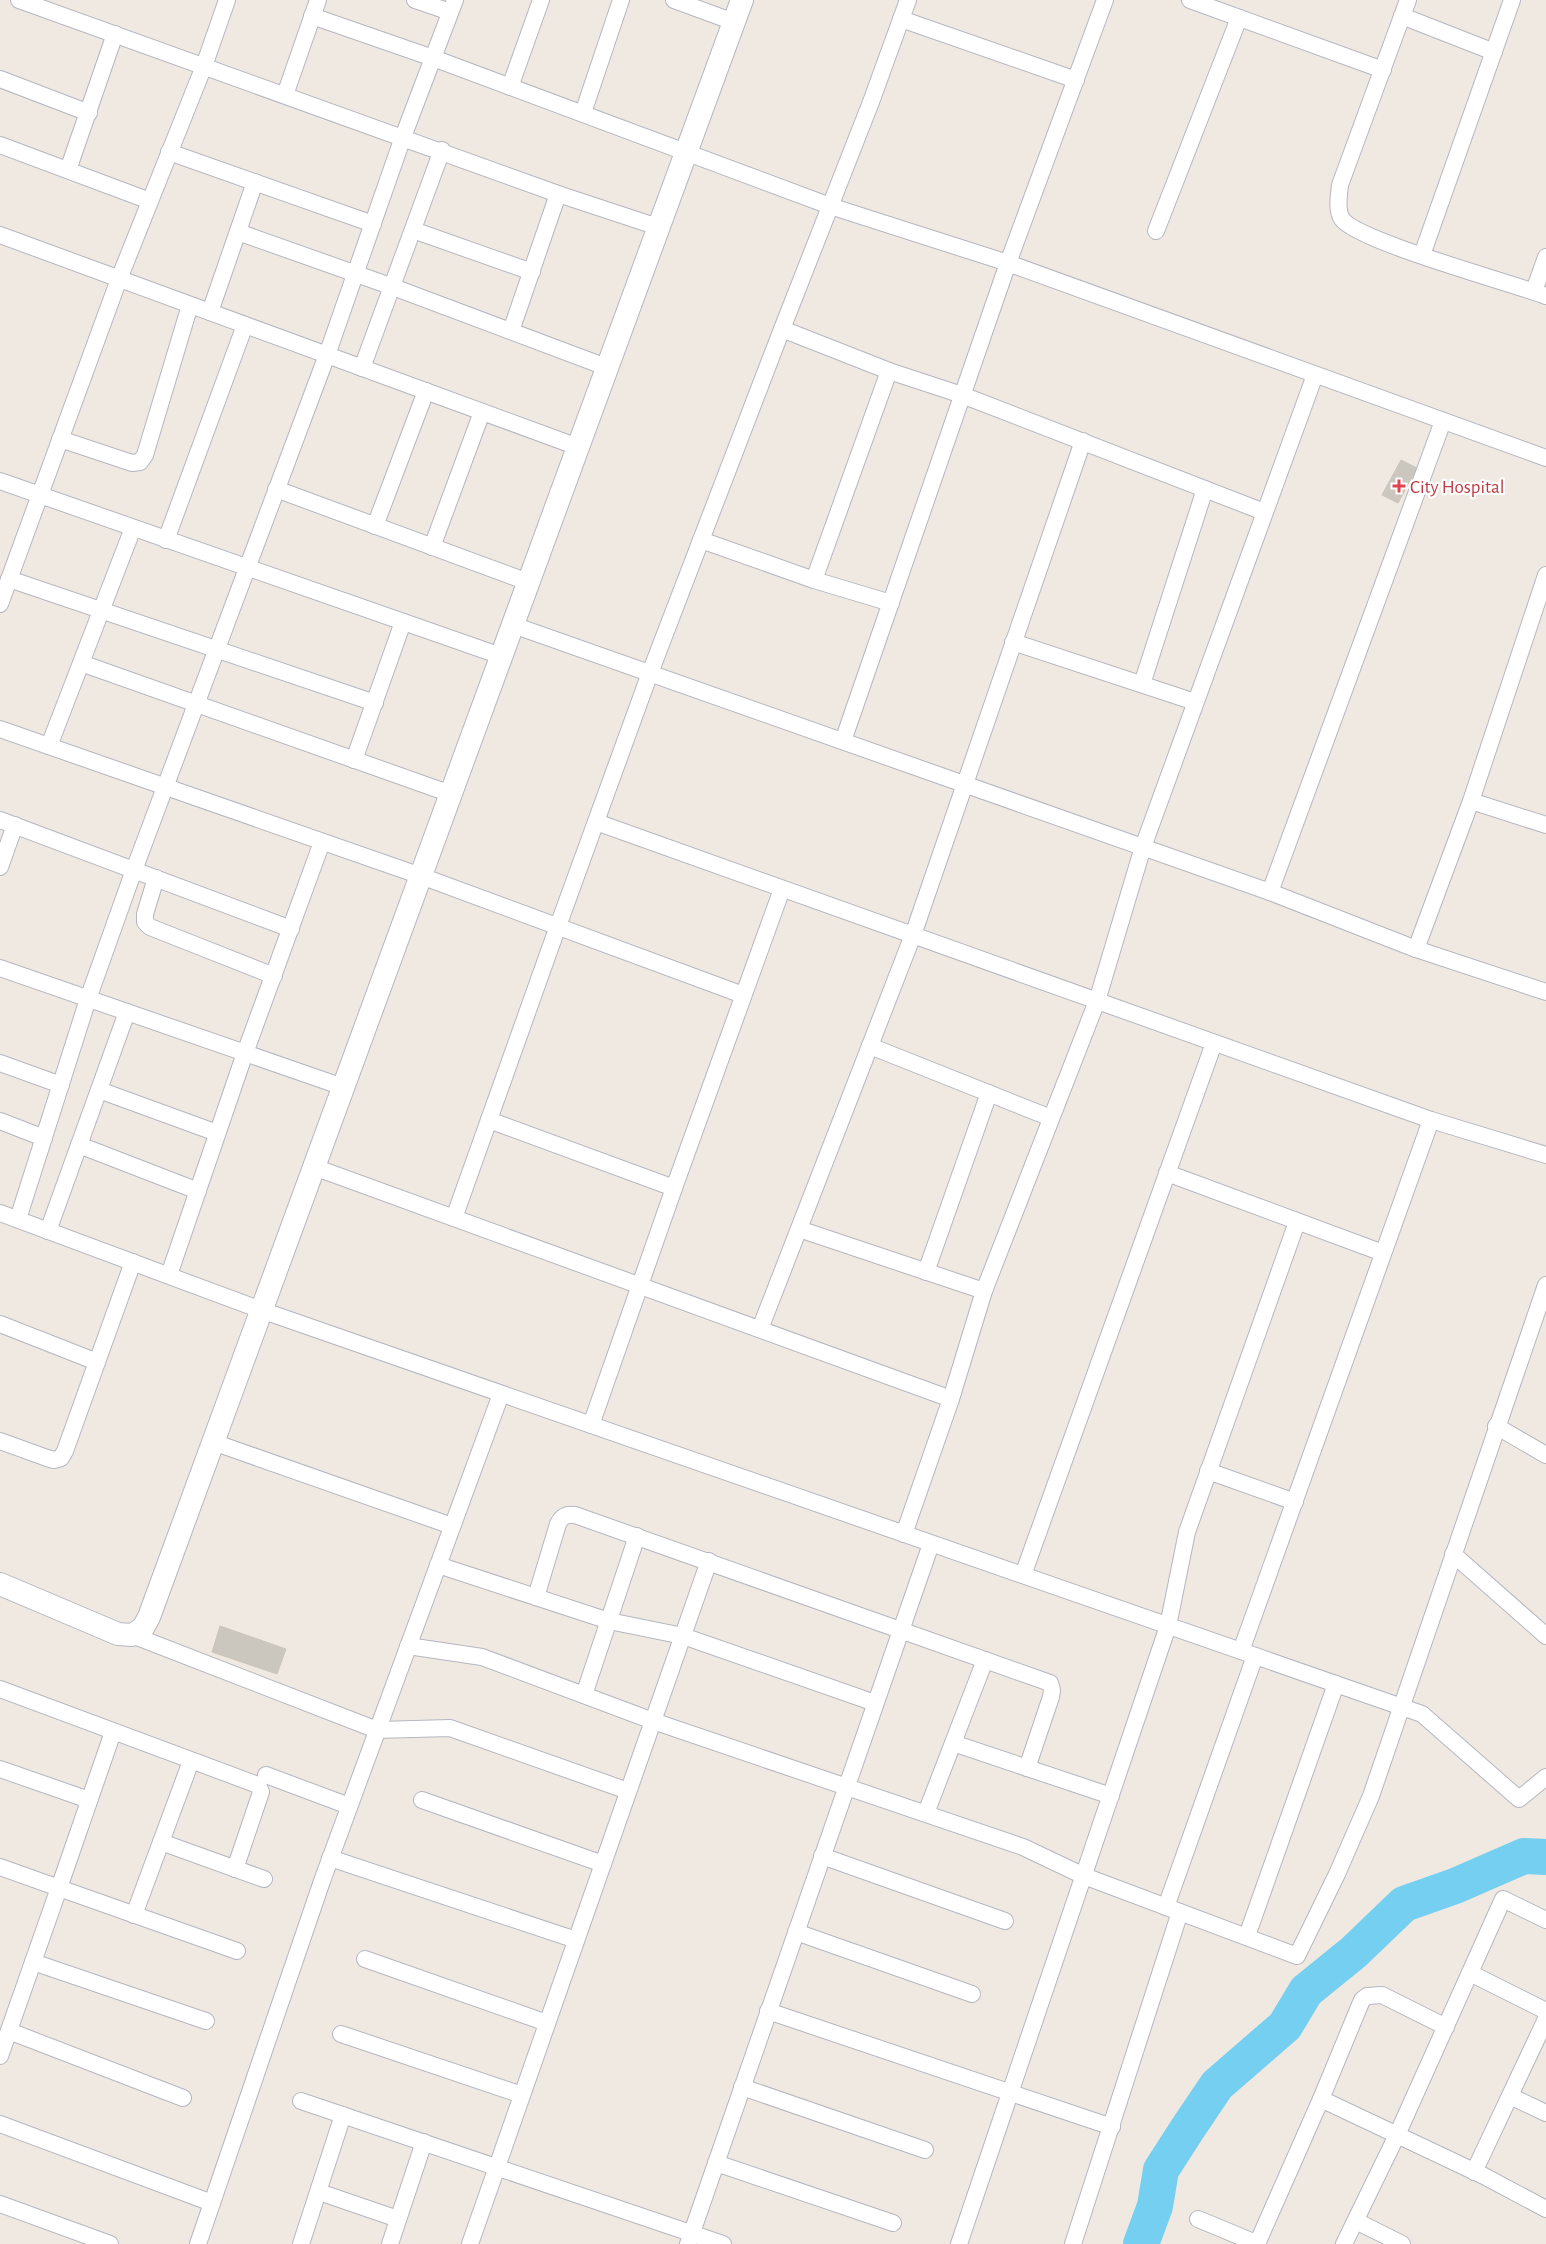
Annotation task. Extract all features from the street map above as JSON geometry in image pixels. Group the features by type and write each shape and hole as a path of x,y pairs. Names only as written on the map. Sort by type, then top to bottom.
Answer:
{"street":[{"path":"19,0 442,150 558,194 658,227"},
{"path":"0,604 119,279 204,66 227,0"},
{"path":"284,95 318,0"},
{"path":"18,1219 88,999 134,870 327,355 452,6 416,0"},
{"path":"510,87 541,0"},
{"path":"583,113 621,0"},
{"path":"674,0 734,22"},
{"path":"132,1635 143,1628 149,1617 742,0"},
{"path":"454,1218 650,673 782,329 872,102 908,0"},
{"path":"843,741 1008,262 1105,0"},
{"path":"1190,0 1383,70"},
{"path":"1408,0 1340,185 1338,202 1342,218 1353,229 1422,255 1540,293 1546,257"},
{"path":"1422,255 1512,0"},
{"path":"312,16 583,113 830,206 1008,262 1546,458"},
{"path":"1402,16 1494,52"},
{"path":"1156,231 1239,18"},
{"path":"901,19 1076,80"},
{"path":"68,170 115,34"},
{"path":"0,79 89,113"},
{"path":"0,145 150,201"},
{"path":"362,368 442,150"},
{"path":"169,152 373,224"},
{"path":"210,312 255,182"},
{"path":"512,331 558,194"},
{"path":"413,230 532,272"},
{"path":"238,232 355,273 606,367"},
{"path":"0,235 578,446"},
{"path":"60,439 132,463 140,462 145,455 190,305"},
{"path":"166,540 245,325"},
{"path":"782,329 888,371 962,395 1264,512"},
{"path":"814,580 888,371"},
{"path":"904,1534 951,1399 984,1291 1097,1001 1143,847 1315,375"},
{"path":"375,526 426,391"},
{"path":"432,546 482,412"},
{"path":"1270,892 1443,421"},
{"path":"760,1329 913,935 1083,442"},
{"path":"0,481 501,656"},
{"path":"276,489 528,582"},
{"path":"1142,684 1205,489"},
{"path":"49,746 133,528"},
{"path":"701,540 814,580 891,603"},
{"path":"1416,950 1471,801 1546,575"},
{"path":"9,579 374,703"},
{"path":"354,760 404,622"},
{"path":"513,625 1270,892 1416,950 1546,992"},
{"path":"1013,642 1195,702"},
{"path":"81,663 451,794"},
{"path":"0,730 421,876 743,995"},
{"path":"1471,801 1546,825"},
{"path":"0,867 7,822 291,929"},
{"path":"596,822 1431,1120 1546,1154"},
{"path":"169,1276 245,1053 322,842"},
{"path":"156,878 145,914 145,922 150,927 274,976"},
{"path":"591,1425 639,1285 782,889"},
{"path":"0,968 343,1087"},
{"path":"48,1231 127,1012"},
{"path":"1023,1575 1214,1043"},
{"path":"870,1046 1051,1118"},
{"path":"0,1063 61,1085"},
{"path":"99,1090 217,1134"},
{"path":"926,1272 989,1093"},
{"path":"0,1120 44,1138"},
{"path":"489,1120 674,1188"},
{"path":"1073,2244 1112,2127 1173,1910 1295,1502 1431,1120"},
{"path":"80,1145 198,1191"},
{"path":"314,1167 951,1399"},
{"path":"1167,1174 1383,1253"},
{"path":"0,1213 261,1310 1422,1714 1519,1799 1546,1777"},
{"path":"959,2244 1168,1626 1187,1532 1297,1222"},
{"path":"799,1229 984,1291"},
{"path":"0,1441 54,1460 61,1458 66,1451 133,1262"},
{"path":"408,1646 482,1657 653,1721 1023,1847 1084,1876 1297,1956 1337,1874 1371,1796 1496,1426 1546,1285"},
{"path":"0,1324 98,1362"},
{"path":"198,2244 330,1858 501,1394"},
{"path":"1496,1426 1546,1455"},
{"path":"213,1442 452,1526"},
{"path":"1208,1471 1295,1502"},
{"path":"536,1597 561,1518 568,1514 709,1561 1050,1683 1051,1697 1027,1768"},
{"path":"584,1695 637,1536"},
{"path":"690,2238 931,1544"},
{"path":"1453,1554 1546,1636"},
{"path":"470,2244 709,1561"},
{"path":"438,1564 609,1621 683,1636 875,1703"},
{"path":"0,1584 118,1634 132,1635 377,1730 450,1728 628,1791"},
{"path":"926,1813 985,1660"},
{"path":"1247,1936 1336,1684"},
{"path":"0,1689 258,1785 261,1792 235,1868"},
{"path":"0,2056 113,1732"},
{"path":"953,1743 1111,1796"},
{"path":"134,1915 192,1761"},
{"path":"0,1769 89,1800"},
{"path":"266,1775 350,1806"},
{"path":"422,1800 603,1864"},
{"path":"161,1842 264,1879"},
{"path":"822,1856 1005,1921"},
{"path":"330,1858 576,1940"},
{"path":"0,1867 237,1951"},
{"path":"1344,2244 1397,2135 1503,1899 1546,1920"},
{"path":"796,1932 972,1994"},
{"path":"365,1959 547,2023"},
{"path":"33,1962 206,2021"},
{"path":"1470,1973 1546,2011"},
{"path":"1198,2219 1236,2240 1257,2244 1362,2000 1367,1996 1382,1995 1446,2027"},
{"path":"768,2011 1009,2094 1112,2127"},
{"path":"1474,2172 1546,2019"},
{"path":"9,2031 183,2098"},
{"path":"341,2034 522,2095"},
{"path":"742,2087 925,2150"},
{"path":"1510,2096 1546,2114"},
{"path":"1320,2099 1474,2172 1546,2209"},
{"path":"301,2101 496,2167 690,2238 723,2244"},
{"path":"302,2244 343,2115"},
{"path":"0,2124 212,2203"},
{"path":"390,2244 424,2142"},
{"path":"716,2163 893,2223"},
{"path":"319,2192 398,2219"},
{"path":"0,2204 110,2244"},
{"path":"1356,2221 1402,2244"}],"building":[{"path":"1401,460 1417,468 1398,503 1382,495"},
{"path":"220,1626 286,1649 277,1674 212,1652"}],"waterway":[{"path":"1141,2244 1155,2206 1161,2170 1188,2128 1217,2085 1285,2026 1306,1991 1354,1952 1404,1904 1455,1886 1524,1856 1546,1857"}],"place":[{"name":"City Hospital","path":"1399,486"}]}
